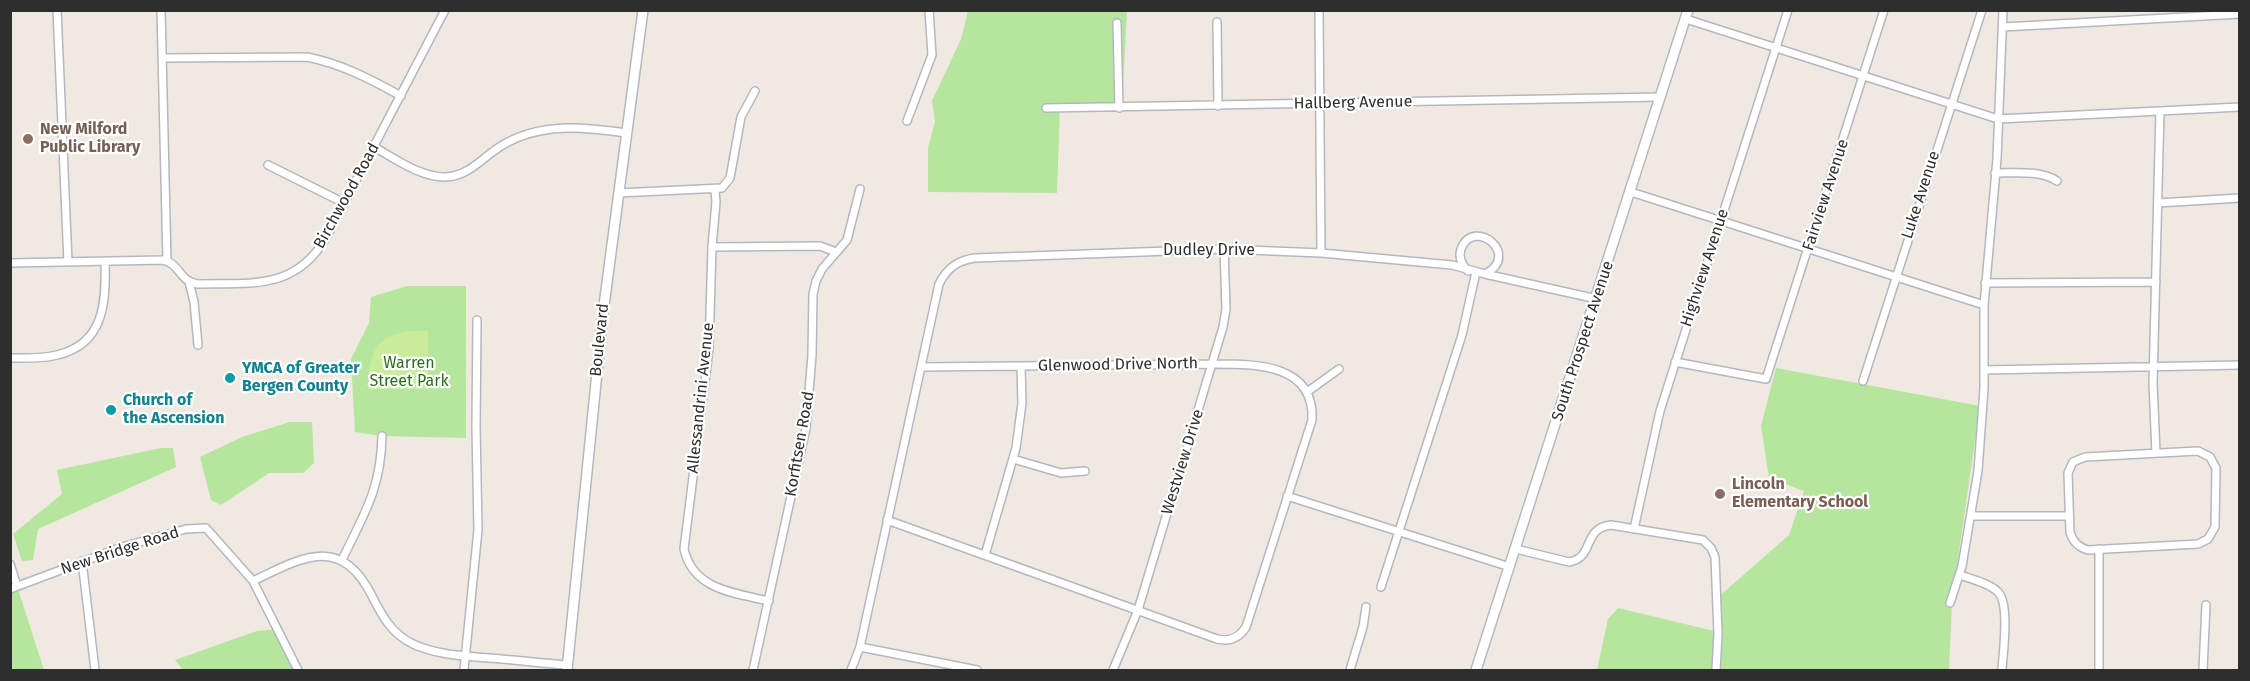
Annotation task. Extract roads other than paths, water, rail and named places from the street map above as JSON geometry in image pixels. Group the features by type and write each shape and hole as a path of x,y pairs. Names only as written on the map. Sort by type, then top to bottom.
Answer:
{"street":[{"path":"57,10 68,262"},
{"path":"161,10 167,261"},
{"name":"Birchwood Road","path":"189,282 198,284 272,281 297,271 310,261 320,249 445,10"},
{"name":"Boulevard","path":"567,668 598,354 643,10"},
{"path":"907,121 932,55 928,10"},
{"path":"1319,10 1321,253"},
{"name":"Highview Avenue","path":"1634,529 1650,451 1675,362 1788,10"},
{"name":"Fairview Avenue","path":"1675,362 1766,379 1884,10"},
{"name":"Luke Avenue","path":"1863,381 1982,10"},
{"path":"1950,603 1960,575 1972,516 1983,421 1985,283 1995,173 2003,10"},
{"path":"1687,15 1776,48 1998,119 2240,107"},
{"name":"South Prospect Avenue","path":"1476,670 1687,15"},
{"path":"2003,27 2240,15"},
{"path":"1217,22 1218,106"},
{"path":"1117,23 1119,108"},
{"path":"162,58 307,57 330,61 346,67 400,96"},
{"path":"618,193 722,188 730,177 741,117 755,91"},
{"name":"Hallberg Avenue","path":"1046,108 1661,97"},
{"path":"2156,453 2153,367 2160,111"},
{"path":"374,147 422,173 447,177 472,169 501,146 531,133 573,127 627,133"},
{"path":"268,165 344,203"},
{"path":"1995,173 2034,174 2057,181"},
{"name":"Korfitsen Road","path":"753,670 806,428 812,355 813,294 822,269 847,240 860,189"},
{"name":"Allessandrini Avenue","path":"715,190 709,349 684,549 690,567 710,585 769,601"},
{"path":"1631,192 1984,305"},
{"path":"2158,203 2240,198"},
{"path":"1381,587 1462,334 1472,272 1461,261 1462,248 1470,239 1483,237 1494,243 1498,255 1495,267 1485,274"},
{"path":"712,247 820,246 836,252"},
{"name":"Dudley Drive","path":"921,367 939,284 951,267 958,262 975,258 1224,249 1321,253 1452,266 1597,299"},
{"name":"Westview Drive","path":"1113,670 1138,610 1223,327 1226,309 1224,249"},
{"path":"10,358 58,355 69,351 86,339 94,330 104,308 105,262"},
{"path":"10,263 172,262 189,282 194,302 198,345"},
{"path":"1985,283 2156,282"},
{"path":"464,670 478,530 477,320"},
{"name":"Glenwood Drive North","path":"921,367 1213,364 1252,366 1286,372 1294,377 1307,392"},
{"path":"1984,370 2240,365"},
{"path":"985,555 1013,459 1022,403 1021,366"},
{"path":"851,670 860,647 921,367"},
{"path":"887,520 1217,639 1232,639 1242,633 1246,627 1312,420 1307,392 1339,369"},
{"path":"342,560 374,493 380,468 382,436"},
{"path":"2198,451 2205,453 2214,462 2216,468 2215,527 2208,539 2198,544 2088,550 2076,544 2070,532 2069,516 2068,473 2073,462 2085,457 2198,451"},
{"path":"1013,459 1061,473 1072,474 1085,471"},
{"path":"1287,496 1510,567"},
{"path":"1972,516 2069,516"},
{"path":"1516,549 1569,562 1575,561 1585,554 1589,540 1598,529 1611,525 1703,540 1712,548 1715,557 1718,634 1716,670"},
{"name":"New Bridge Road","path":"14,587 122,547 186,529 206,528 253,581 298,670"},
{"path":"2099,549 2099,670"},
{"path":"253,581 298,560 322,556 342,560 364,582 382,616 399,635 428,650 567,668"},
{"path":"82,561 95,670"},
{"path":"10,564 14,587"},
{"path":"1960,575 1992,587 2002,597 2005,604 2002,670"},
{"path":"2203,670 2206,605"},
{"path":"1350,670 1363,627 1366,607"},
{"path":"860,647 977,670"}],"place":[{"name":"New Milford Public Library","path":"28,139"},
{"name":"YMCA of Greater Bergen County","path":"230,378"},
{"name":"Church of the Ascension","path":"111,410"},
{"name":"Lincoln Elementary School","path":"1720,494"}],"park label":[{"name":"Warren Street Park","path":"409,373"}]}
